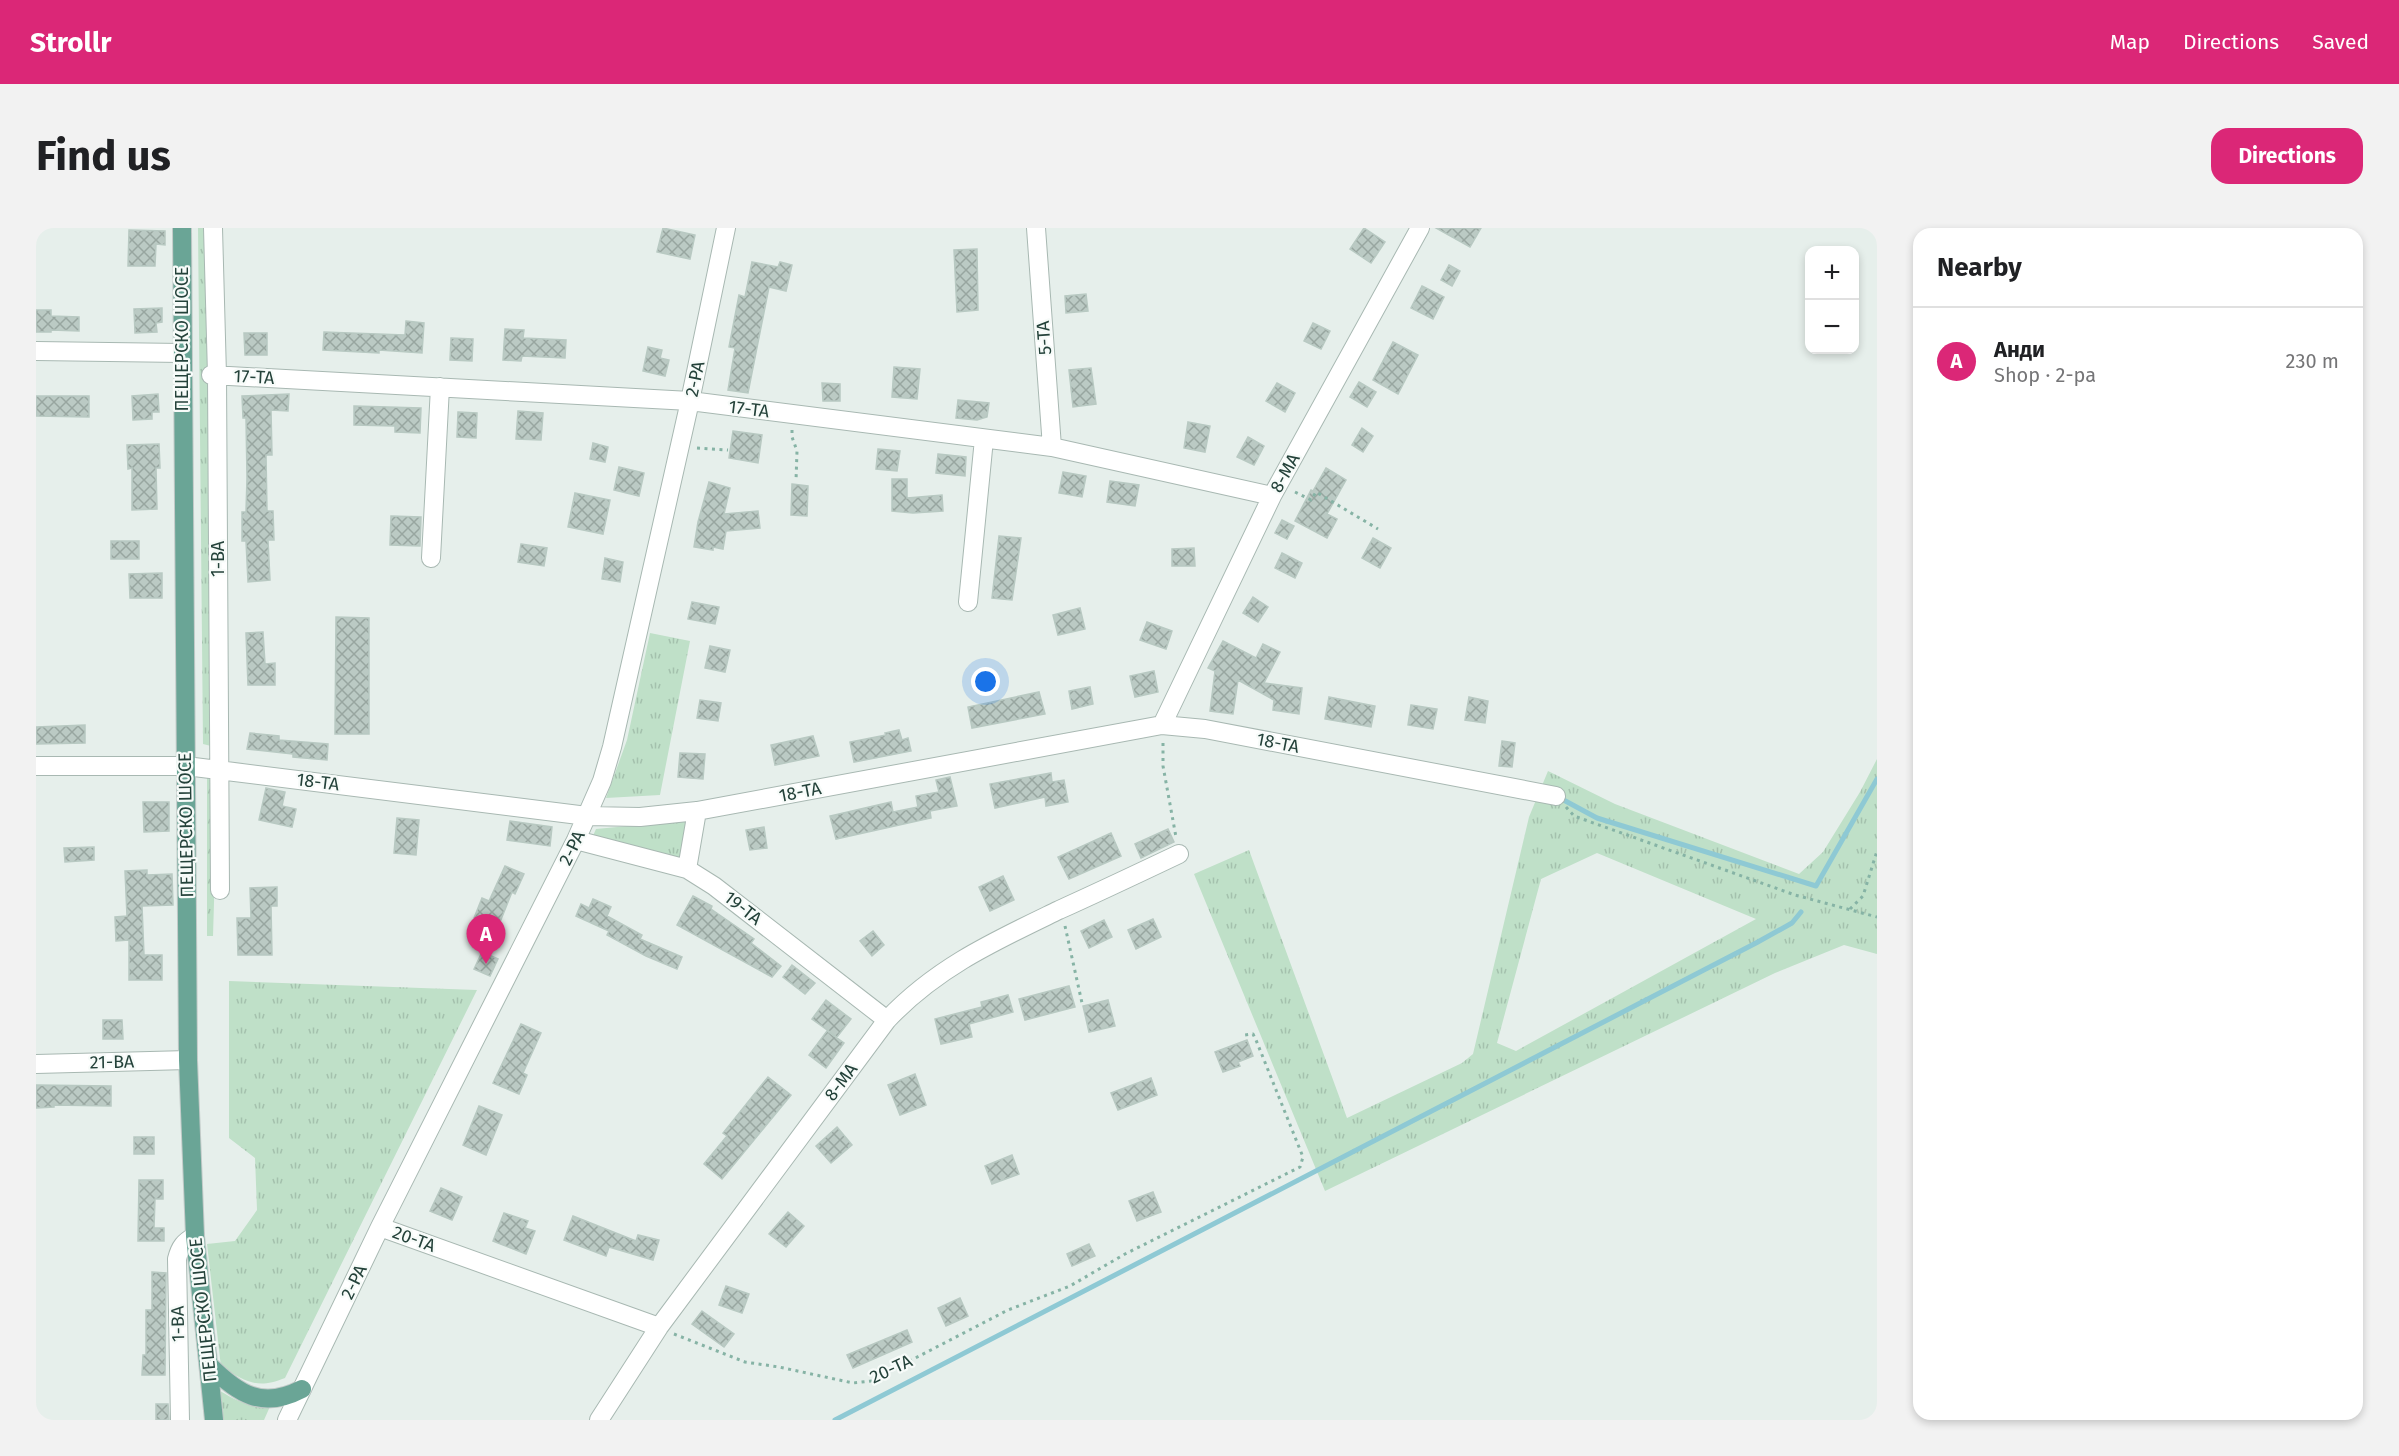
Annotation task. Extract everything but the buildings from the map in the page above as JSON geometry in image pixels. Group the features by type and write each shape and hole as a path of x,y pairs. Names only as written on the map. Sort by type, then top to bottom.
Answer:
{"main road":[{"name":"ПЕЩЕРСКО ШОСЕ","path":"182,228 188,1060 195,1236 214,1420"},
{"path":"209,1365 226,1382 252,1396 275,1399 286,1397 302,1389"}],"street":[{"name":"1-ВА","path":"213,228 220,890"},
{"name":"2-РА","path":"287,1420 380,1227 576,840 602,781 612,747 690,401 726,228"},
{"name":"5-ТА","path":"1036,228 1052,447"},
{"name":"8-МА","path":"1162,725 1276,490 1420,228"},
{"path":"36,351 182,353"},
{"name":"17-ТА","path":"214,375 690,401 1052,447 1276,490"},
{"path":"431,558 440,387"},
{"path":"968,602 984,439"},
{"name":"18-ТА","path":"36,766 186,766 587,816 640,817 697,811 1162,725 1205,729 1556,796"},
{"path":"687,869 697,811"},
{"name":"19-ТА","path":"576,840 687,869 714,886 887,1020"},
{"name":"8-МА","path":"599,1420 658,1327 887,1020 923,985 944,969 980,948 1179,854"},
{"name":"21-ВА","path":"36,1064 188,1060"},
{"name":"20-ТА","path":"380,1227 658,1327"},
{"name":"1-ВА","path":"180,1420 177,1258 179,1249 195,1236"}],"path":[{"path":"796,414 792,425 792,437 797,451 796,481"},
{"path":"680,445 729,450"},
{"path":"1276,490 1311,500 1316,492 1378,529"},
{"path":"1162,725 1163,766 1179,854"},
{"path":"1556,796 1574,816 1795,895 1877,917"},
{"path":"1850,909 1863,896 1877,851"},
{"path":"1061,909 1082,1004"},
{"name":"20-ТА","path":"658,1327 745,1362 853,1383 871,1381 1008,1310 1070,1286 1125,1254 1254,1192 1300,1167 1303,1157 1256,1040 1253,1034 1245,1035"}],"green space":[{"path":"198,228 210,228 211,746 203,744"},
{"path":"650,633 690,641 660,795 606,798 627,740"},
{"path":"1877,759 1877,954 1844,945 1775,973 1325,1191 1194,874 1249,850 1347,1118 1462,1063 1473,1054 1529,817 1548,771 1615,804 1799,874 1823,852 1860,792","holes":["1597,853 1756,919 1516,1051 1497,1043 1541,879"]},
{"path":"207,768 218,770 213,936 207,936"},
{"path":"691,820 684,859 592,838 596,829"},
{"path":"229,981 477,990 285,1378 266,1383 245,1380 221,1367 207,1244 235,1241 257,1210 255,1158 229,1138"},
{"path":"220,1391 244,1403 272,1402 264,1420 223,1420"}],"waterway":[{"path":"1558,797 1597,818 1816,886 1877,779"},
{"path":"835,1420 1756,943 1792,923 1801,912"}],"place":[{"name":"Анди","path":"486,964"}]}
